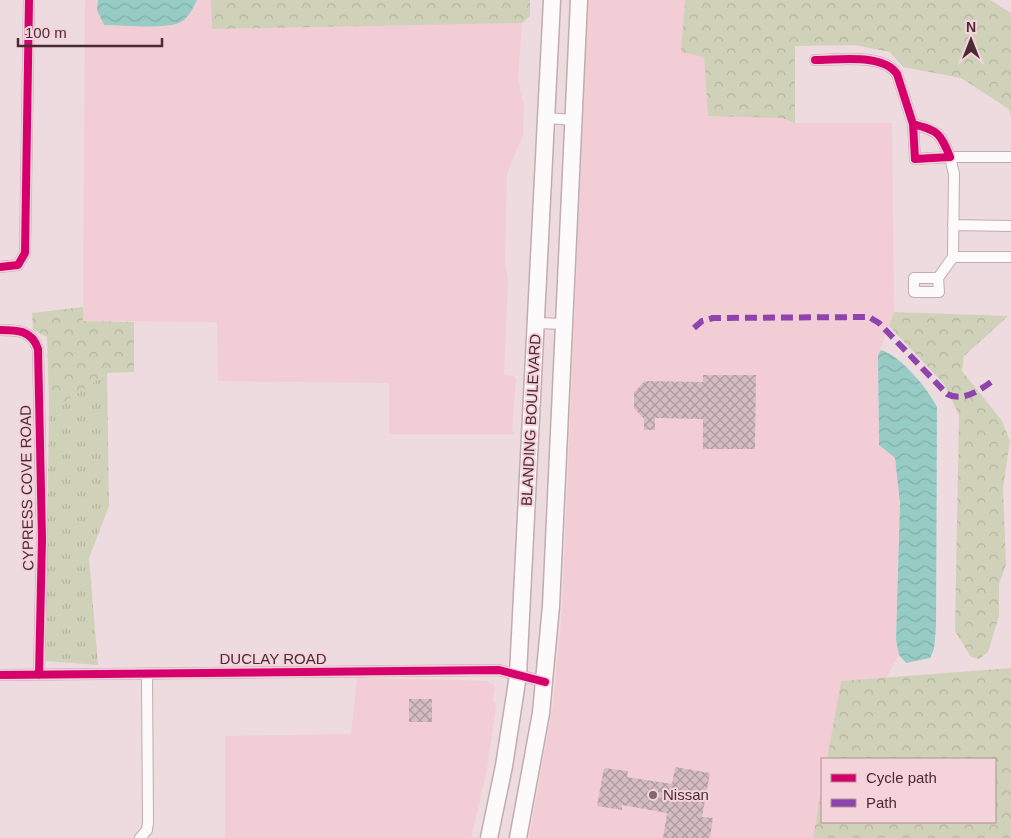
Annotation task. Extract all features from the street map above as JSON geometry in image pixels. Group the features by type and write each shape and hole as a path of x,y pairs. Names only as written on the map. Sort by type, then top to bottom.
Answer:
{"main road":[{"name":"BLANDING BOULEVARD","path":"488,838 504,766 518,675 552,0"},
{"name":"BLANDING BOULEVARD","path":"518,838 535,753 545,682 552,597 579,0"}],"street":[{"path":"0,267 18,265 25,253 28,0"},
{"path":"815,60 876,60 892,67 897,74 913,124 915,159 1011,157"},
{"path":"546,118 574,120"},
{"path":"913,124 933,129 942,136 954,174 953,257 938,278"},
{"path":"953,225 1011,226"},
{"path":"953,257 1011,257"},
{"path":"536,323 564,324"},
{"name":"CYPRESS COVE ROAD","path":"0,330 26,333 36,342 38,349 42,540 39,675"},
{"name":"DUCLAY ROAD","path":"0,675 499,670 545,682"},
{"path":"141,837 148,822 147,674"}],"shaded area":[{"path":"85,0 211,0 212,29 522,23 518,79 524,105 523,135 507,173 505,260 508,282 504,375 514,376 516,379 512,430 514,434 389,434 389,383 218,381 217,322 83,321"},
{"path":"588,0 685,0 681,52 704,57 782,118 795,123 892,123 894,312 878,355 878,409 879,445 895,458 900,489 896,640 899,655 886,678 841,681 827,758 821,758 821,791 813,838 529,838 553,704 562,610"},
{"path":"357,678 487,681 495,686 493,700 496,706 487,770 471,838 225,838 225,736 351,734"}],"green space":[{"path":"211,0 530,0 530,16 522,23 212,29"},
{"path":"685,0 990,0 1011,13 1011,117 1009,109 961,78 903,67 890,52 855,45 795,46 795,123 782,118 708,116 704,57 681,52"},
{"path":"83,307 83,321 134,322 134,372 107,373 66,401 49,401 47,337 33,330 32,313"},
{"path":"894,312 1008,316 964,356 962,371 1002,421 1010,441 1003,488 1006,565 999,584 999,616 988,652 979,659 971,657 955,631 959,415 944,384 889,326"},
{"path":"107,373 109,506 89,558 98,665 46,661 49,401 66,401"},
{"path":"1011,668 1011,838 813,838 821,791 821,823 996,823 996,758 827,758 841,681"}],"water":[{"path":"98,0 197,0 189,15 181,22 165,26 143,26 104,25 97,10"},
{"path":"881,350 905,365 927,391 937,407 936,627 934,649 930,658 906,663 899,655 896,640 900,503 895,458 879,445 878,355"}],"building":[{"path":"703,375 756,375 755,449 703,449 703,419 655,418 655,430 644,430 644,419 634,408 634,392 645,381 703,382"},
{"path":"409,699 432,699 432,722 409,722"},
{"name":"Nissan","path":"675,767 710,773 702,817 713,818 710,838 663,838 667,813 622,805 622,810 597,806 604,768 628,771 627,777 672,784"}],"marked path":[{"path":"694,328 702,321 713,318 869,317 879,323 947,394 959,397 964,396 976,392 991,382"}],"cycle path":[{"path":"0,267 18,265 25,253 29,0"},
{"path":"815,60 871,60 890,67 897,74 913,124 938,134 950,157 915,159 913,124"},
{"path":"0,330 23,332 32,338 38,349 42,539 39,675"},
{"path":"0,675 499,670 545,682"}],"place":[{"name":"Nissan","path":"653,795"}]}
